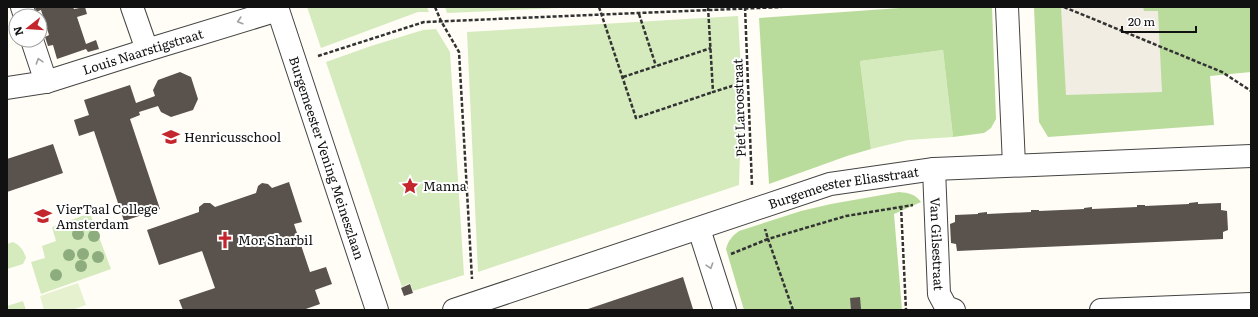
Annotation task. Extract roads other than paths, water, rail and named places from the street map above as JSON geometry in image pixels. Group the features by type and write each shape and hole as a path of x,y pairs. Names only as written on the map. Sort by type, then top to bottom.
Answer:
{"street":[{"path":"132,7 147,50"},
{"path":"1007,7 1014,165"},
{"name":"Louis Naarstigstraat","path":"7,88 46,82 277,8"},
{"name":"Burgemeester Vening Meineszlaan","path":"277,8 377,310"},
{"path":"35,48 46,82"},
{"name":"Burgemeester Eliasstraat","path":"464,307 830,184 934,169 1251,156"},
{"name":"Van Gilsestraat","path":"934,169 939,294 946,307 954,310"},
{"path":"698,229 725,310"},
{"path":"1101,310 1251,304"}],"place":[{"name":"Henricusschool","path":"171,137"},
{"name":"Manna","path":"410,186"},
{"name":"VierTaal College Amsterdam","path":"43,216"},
{"name":"Mor Sharbil","path":"225,240"}]}
